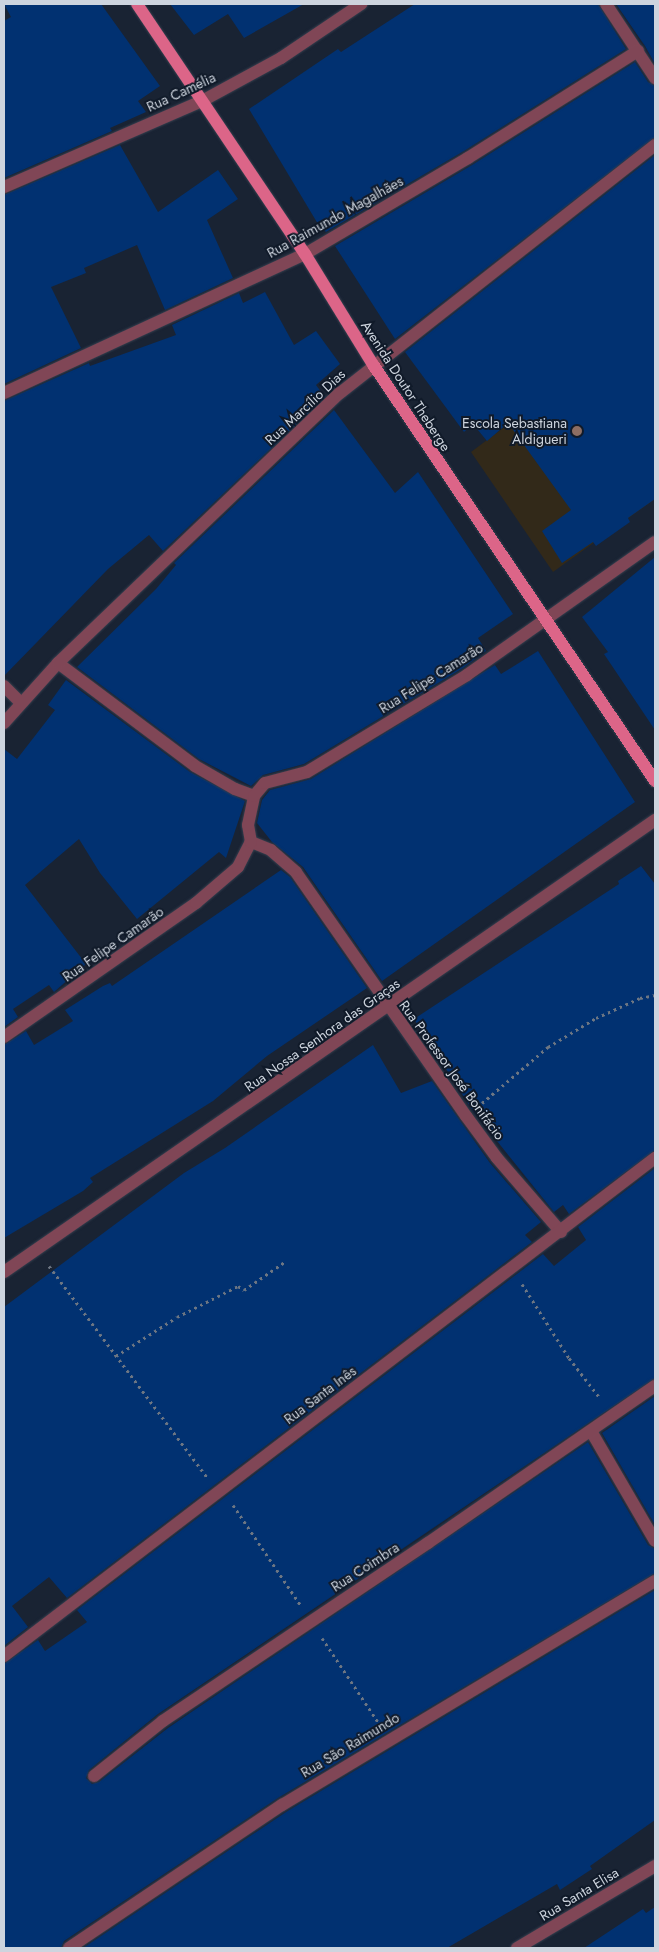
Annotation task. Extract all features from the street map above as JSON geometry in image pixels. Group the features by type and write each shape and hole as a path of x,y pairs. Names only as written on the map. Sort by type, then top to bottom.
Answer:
{"main road":[{"name":"Avenida Doutor Theberge","path":"137,4 305,254 374,366 655,781"}],"street":[{"name":"Rua Camélia","path":"4,186 202,101 280,58 361,4"},
{"path":"606,4 655,78"},
{"name":"Rua Raimundo Magalhães","path":"4,394 305,254 468,158 638,52"},
{"name":"Rua Marcílio Dias","path":"4,723 20,702 58,663 340,393 655,145"},
{"name":"Rua Felipe Camarão","path":"4,1037 196,904 238,867 250,842 248,824 254,796 265,783 307,772 467,675 655,542"},
{"path":"58,663 195,766 235,789 254,796"},
{"path":"4,686 20,702"},
{"name":"Rua Nossa Senhora das Graças","path":"4,1272 388,1008 655,820"},
{"name":"Rua Professor José Bonifácio","path":"250,842 271,850 296,872 388,1008 466,1116 497,1158 561,1232"},
{"name":"Rua Santa Inês","path":"4,1656 561,1232 655,1158"},
{"name":"Rua Coimbra","path":"94,1776 163,1720 655,1386"},
{"path":"591,1431 655,1541"},
{"name":"Rua São Raimundo","path":"69,1948 282,1805 655,1581"},
{"name":"Rua Santa Elisa","path":"517,1948 655,1867"}],"path":[{"path":"466,1116 548,1047 596,1018 640,998 655,995"},
{"path":"116,1356 177,1317 238,1286 244,1290 286,1261"},
{"path":"513,1268 569,1358 613,1416"}],"shaded area":[{"name":"Escola Sebastiana Aldigueri","path":"655,281 655,499 553,572 471,452 527,410 517,377"}],"building":[{"path":"4,4 101,4 160,86 138,101 146,112 110,128 112,131 4,178 4,21 11,17"},
{"path":"170,4 304,4 244,38 228,14 194,35"},
{"path":"415,4 598,4 626,49 464,151 326,232 318,224 249,109 338,49 341,52"},
{"path":"616,4 655,4 655,64 645,46"},
{"path":"635,62 648,82 655,86 655,137 395,339 335,246 472,165"},
{"path":"120,145 158,212 218,170 238,199 207,220 233,278 165,310 137,245 84,268 86,273 51,287 81,348 4,384 4,195"},
{"path":"655,155 655,499 628,518 630,522 596,546 593,542 562,563 542,531 571,510 508,423 487,441 473,424 464,432 405,352"},
{"path":"265,292 294,345 316,331 340,364 316,385 325,397 163,551 149,535 108,569 4,676 4,401 89,363 90,366 176,335 172,325 239,293 243,303"},
{"path":"334,410 395,493 418,472 513,614 478,638 486,651 463,668 304,764 263,775 251,786 199,759 77,667 156,589 176,565 174,563"},
{"path":"655,557 655,730 604,654 608,652 582,617"},
{"path":"538,651 635,802 382,981 303,867 272,842 257,823 262,800 270,790 311,779 495,665 501,674"},
{"path":"66,680 190,772 245,801 226,858 219,852 137,919 100,873 79,839 25,885 86,964 54,992 49,985 13,1009 18,1017 4,1027 4,749 17,759 55,710 48,705"},
{"path":"641,866 655,884 655,1150 569,1214 563,1205 554,1212 473,1111 414,1019 619,884 618,881"},
{"path":"281,870 290,877 367,988 267,1056 213,1101 90,1178 93,1182 83,1191 4,1238 4,1045 26,1031 34,1045 73,1021 65,1010 103,986 110,983 112,986"},
{"path":"373,1045 401,1093 432,1081 490,1163 541,1222 525,1235 532,1242 67,1598 49,1577 12,1606 28,1627 4,1646 4,1307 184,1173 225,1148"},
{"path":"655,1168 655,1378 158,1714 89,1770 86,1778 92,1784 99,1782 168,1728 588,1442 648,1545 655,1549 655,1573 278,1798 64,1941 61,1948 4,1948 4,1664 38,1640 45,1651 87,1622 77,1610 543,1254 554,1266 586,1240 578,1227"},
{"path":"655,1396 655,1525 602,1433"},
{"path":"655,1590 655,1820 590,1866 592,1869 560,1890 557,1884 447,1948 83,1948 286,1812"},
{"path":"655,1907 655,1948 584,1948 643,1909 646,1913"}],"place":[{"name":"Escola Sebastiana Aldigueri","path":"577,431"}]}
